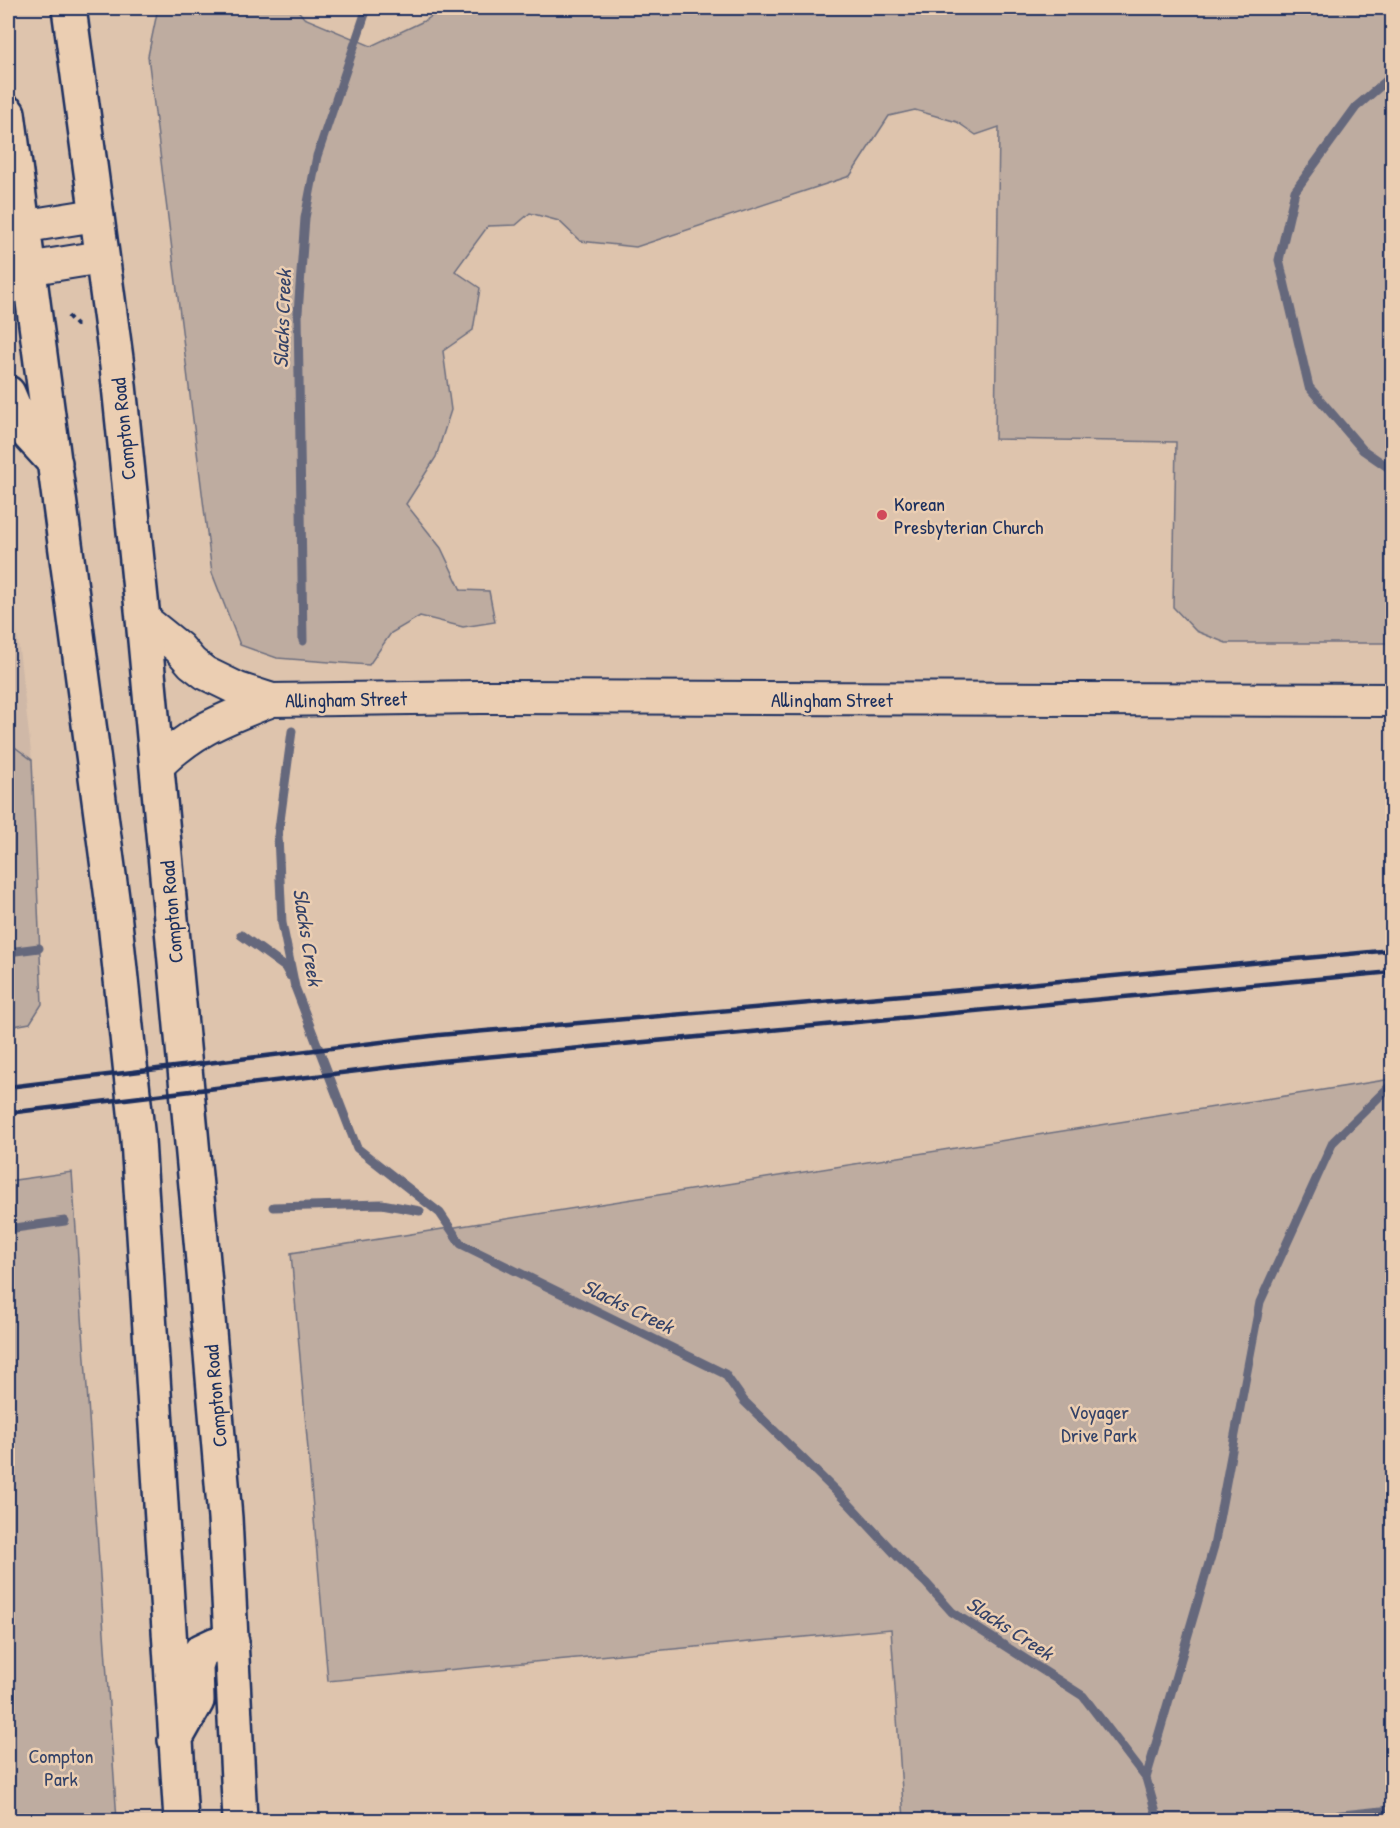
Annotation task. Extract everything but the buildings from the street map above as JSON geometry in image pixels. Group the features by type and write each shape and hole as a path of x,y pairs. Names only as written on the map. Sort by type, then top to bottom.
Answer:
{"main road":[{"name":"Compton Road","path":"69,8 117,366 157,766 225,1518 240,1821"},
{"path":"8,128 18,271 55,463 116,925 130,1052 138,1140 181,1821"},
{"path":"8,393 23,428 55,463"},
{"path":"175,1740 197,1701 196,1666 201,1651 216,1644 232,1642"}],"street":[{"path":"15,228 96,215"},
{"path":"18,271 102,257"},
{"name":"Allingham Street","path":"143,619 205,673 230,686 272,700 492,698 1392,700"},
{"name":"Allingham Street","path":"157,766 184,741 200,730 272,700"}],"shaded area":[{"path":"8,556 32,760 8,742"}],"green space":[{"path":"158,8 296,8 304,18 371,46 426,20 443,8 1392,8 1392,643 1226,643 1196,631 1173,607 1176,442 995,439 999,127 976,135 957,122 915,110 889,116 850,176 636,247 580,241 559,221 530,213 516,225 488,226 455,271 480,288 473,330 443,351 451,410 436,457 406,504 441,548 461,590 489,591 495,622 463,627 420,616 391,633 369,665 277,658 240,645 212,573 148,56"},
{"path":"8,742 32,760 42,1004 30,1023 8,1027"},
{"name":"Voyager Drive Park","path":"1392,1079 1392,1820 904,1820 891,1629 328,1681 291,1253"},
{"name":"Compton Park","path":"72,1172 117,1820 8,1820 8,1181"}],"waterway":[{"name":"Slacks Creek","path":"303,641 298,313 305,218 317,156 367,8"},
{"path":"1392,76 1356,107 1295,191 1279,260 1309,387 1363,450 1392,470"},
{"name":"Slacks Creek","path":"292,731 278,836 282,923 295,987 357,1148 440,1213 461,1244 725,1374 744,1401 849,1504 952,1612 1083,1696 1146,1778 1158,1820"},
{"path":"241,935 285,967 290,976"},
{"path":"8,952 39,948"},
{"path":"1146,1778 1214,1546 1260,1302 1333,1142 1392,1084"},
{"path":"273,1207 382,1204 420,1211"},
{"path":"8,1229 65,1221"},
{"path":"1292,1820 1392,1810"}],"railway":[{"path":"8,1087 439,1035 1392,950"},
{"path":"8,1113 441,1061 1392,972"}],"place":[{"name":"Korean Presbyterian Church","path":"882,515"}]}
